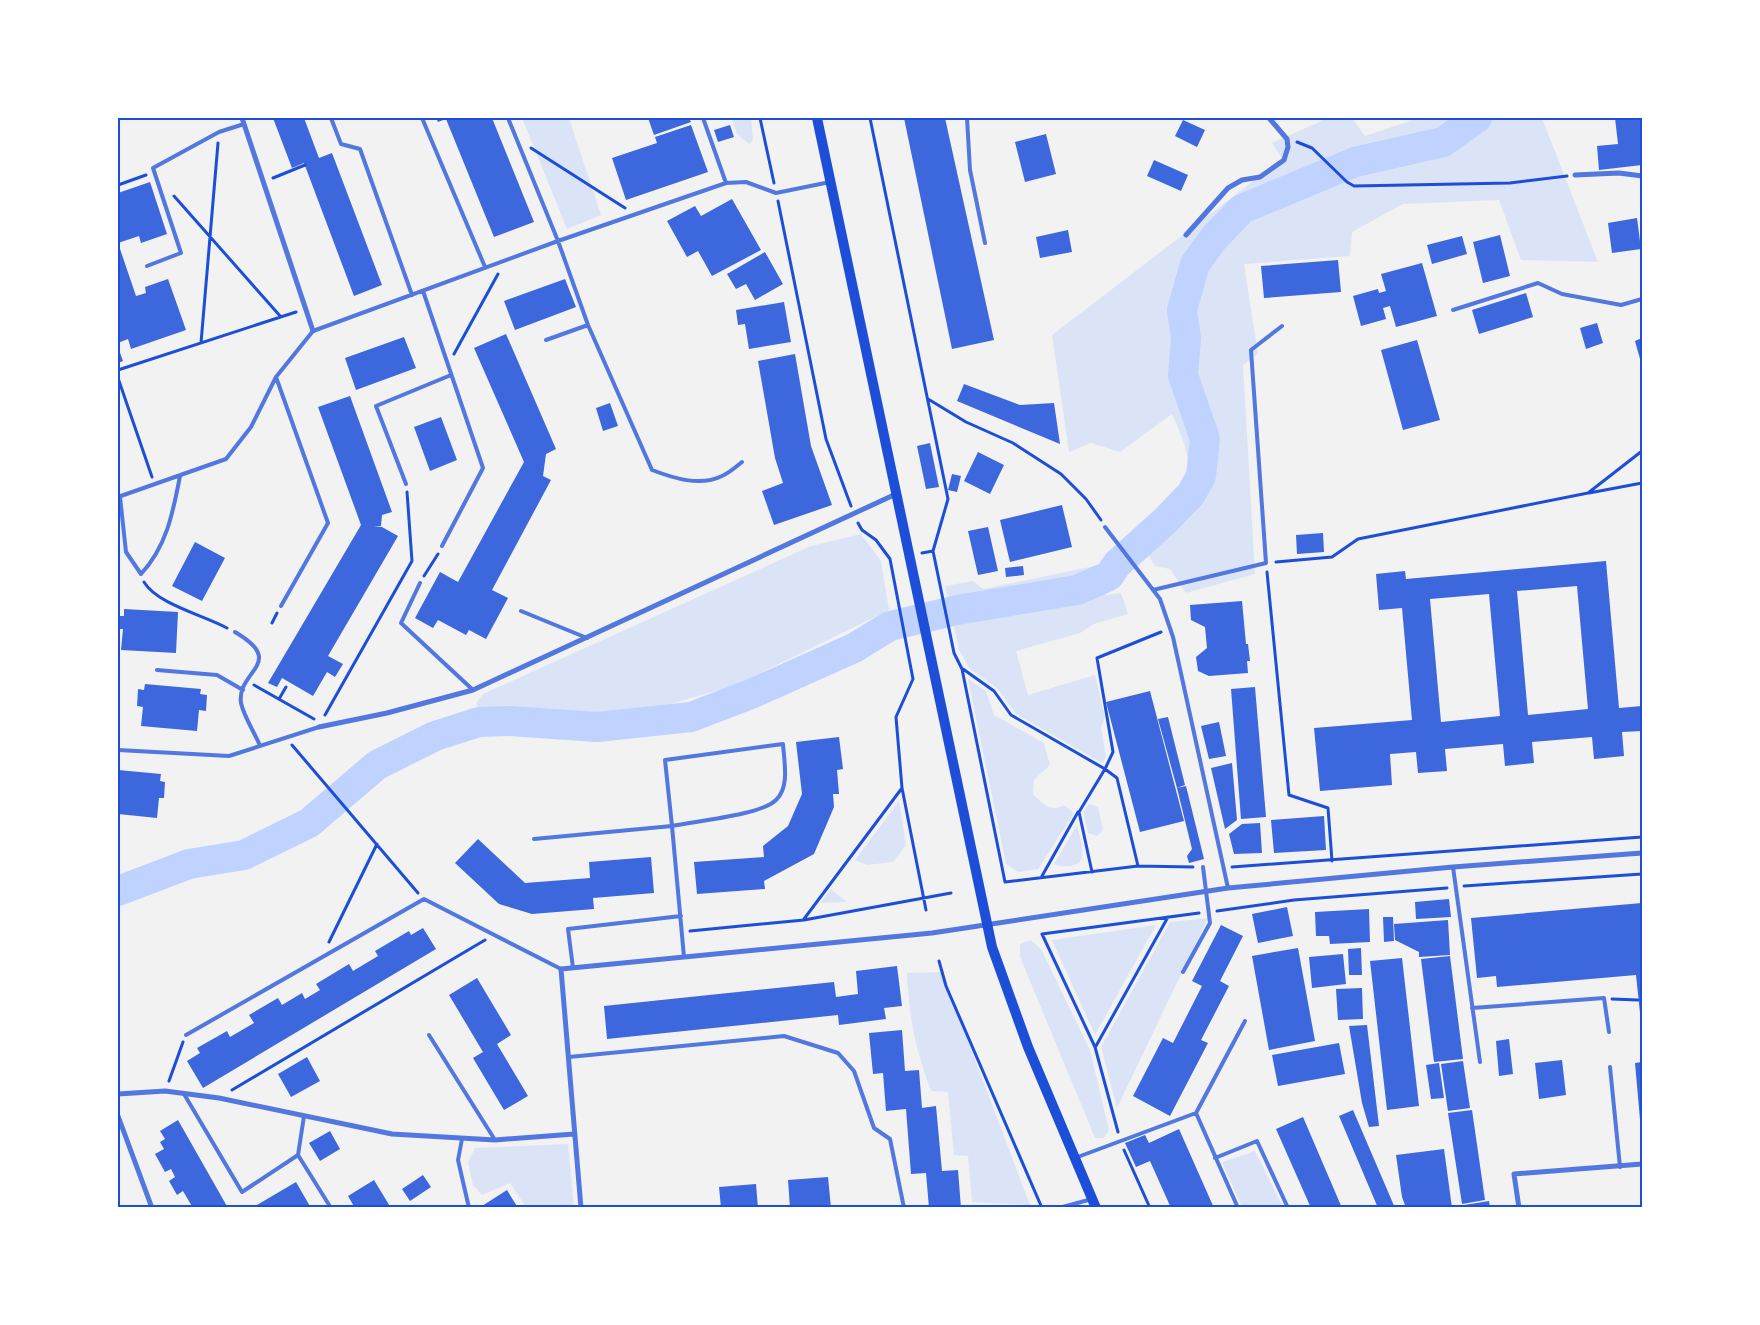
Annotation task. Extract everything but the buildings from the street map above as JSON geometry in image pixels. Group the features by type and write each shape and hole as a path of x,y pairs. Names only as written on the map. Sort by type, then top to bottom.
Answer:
{"main road":[{"path":"816,118 992,947 1028,1047 1094,1203"}],"street":[{"path":"242,118 314,331"},
{"path":"1186,235 1228,188 1242,180 1260,177 1284,160 1288,148 1287,139 1269,118"},
{"path":"1575,175 1619,173 1642,176"},
{"path":"319,727 387,713 473,690 897,494"},
{"path":"581,1208 561,969 932,933 1228,888 1453,867 1642,853"},
{"path":"118,1094 165,1091 219,1098 392,1134 495,1140 574,1134"},
{"path":"118,1116 152,1208"},
{"path":"1519,1208 1514,1174 1642,1164"}],"lane":[{"path":"331,118 341,144 360,149 412,295"},
{"path":"422,118 485,267"},
{"path":"508,118 558,241 588,325 652,470 673,478 697,481 721,477 742,462"},
{"path":"703,118 726,183"},
{"path":"967,118 970,170 985,243"},
{"path":"147,266 181,253 153,168 218,132 244,124"},
{"path":"180,476 171,523 148,566 141,574 126,552 119,497 226,459 251,427 276,378 314,331 485,267 726,183 746,182 776,193 830,182"},
{"path":"1453,310 1538,283 1562,294 1620,305 1642,299"},
{"path":"423,290 447,366 483,468 442,546"},
{"path":"546,340 588,325"},
{"path":"1154,590 1266,563 1250,350 1282,326"},
{"path":"406,484 376,406 451,376"},
{"path":"276,378 328,523 281,606"},
{"path":"1105,527 1160,599 1170,628 1228,888"},
{"path":"420,583 400,623 473,690"},
{"path":"521,611 587,638"},
{"path":"236,632 253,643 258,652 258,663 243,690 241,702 260,746"},
{"path":"157,670 217,675 243,690"},
{"path":"118,750 229,756 319,727"},
{"path":"534,839 672,826 762,809 777,799 786,779 783,744 665,760 672,826 681,916 684,957"},
{"path":"1183,972 1210,923 1203,867"},
{"path":"1453,867 1480,1062"},
{"path":"186,1035 424,899 561,969"},
{"path":"573,968 568,929 681,916"},
{"path":"1472,1008 1604,998 1608,1032"},
{"path":"1075,1158 1196,1113 1245,1021"},
{"path":"429,1036 495,1140"},
{"path":"569,1057 784,1036 838,1053 854,1071 874,1128 890,1139 904,1208"},
{"path":"1610,1067 1620,1167"},
{"path":"184,1094 242,1192 298,1155"},
{"path":"1196,1113 1238,1208"},
{"path":"304,1116 298,1155 331,1208"},
{"path":"462,1139 458,1160 469,1208"},
{"path":"1215,1158 1257,1141 1288,1208"},
{"path":"1059,1208 1094,1203"}],"path":[{"path":"760,118 826,440 862,530 876,540 890,559 913,679 896,717 902,788 926,910"},
{"path":"870,118 948,499 934,551 952,644 962,669 1005,882 1042,876 1138,866 1203,867"},
{"path":"201,343 218,132"},
{"path":"517,139 636,215"},
{"path":"1287,139 1312,148 1347,182 1354,186 1510,182 1575,175"},
{"path":"263,181 305,165"},
{"path":"118,185 154,173"},
{"path":"172,194 281,317"},
{"path":"447,366 506,260"},
{"path":"118,370 306,308"},
{"path":"118,378 155,485"},
{"path":"928,399 966,422 1013,442 1061,474 1086,500 1105,527"},
{"path":"1588,493 1642,451"},
{"path":"1332,861 1328,808 1289,795 1266,563 1332,557 1358,539 1642,483"},
{"path":"248,682 321,722 412,562 406,484"},
{"path":"420,583 442,546"},
{"path":"141,574 149,589 164,601 208,617 236,632"},
{"path":"1042,876 1105,769 1112,752 1097,658 1170,628"},
{"path":"962,669 994,691 1011,715 1105,769 1117,778 1138,866"},
{"path":"279,699 286,687"},
{"path":"285,737 424,899"},
{"path":"804,920 902,788"},
{"path":"1079,812 1092,872"},
{"path":"1223,868 1642,837"},
{"path":"321,957 377,844"},
{"path":"1120,1141 1095,1047 1042,934 1294,900 1642,874"},
{"path":"682,932 804,920 951,893"},
{"path":"1095,1047 1168,917"},
{"path":"219,1098 494,935"},
{"path":"939,961 946,986 1042,1208"},
{"path":"1604,998 1638,1000"},
{"path":"165,1091 186,1035"},
{"path":"1126,1154 1150,1208"}],"shaded area":[{"path":"522,118 569,118 601,215 567,229"},
{"path":"727,118 751,118 753,140 749,144 737,134 732,120"},
{"path":"1328,118 1352,118 1365,136 1419,118 1542,118 1598,262 1521,260 1499,200 1403,204 1352,232 1350,256 1244,264 1258,354 1243,365 1255,574 1186,593 1170,569 1155,566 1136,536 1176,495 1186,476 1188,466 1183,439 1172,414 1120,452 1091,443 1069,452 1052,335 1282,159 1272,143"},
{"path":"861,534 881,561 889,610 736,685 667,705 596,715 480,713 476,703 483,694 811,546"},
{"path":"1109,563 1105,595 1121,593 1128,614 1094,624 1080,633 1016,651 1028,695 1095,675 1105,717 1101,727 1106,757 1102,763 1016,714 997,688 970,669 959,650 945,586 973,581 983,589"},
{"path":"968,679 986,691 994,715 1044,743 1050,765 1034,780 1033,794 1051,808 1064,805 1074,813 1038,869 1018,872 1006,864"},
{"path":"899,801 906,845 893,862 867,865 855,860"},
{"path":"1089,804 1098,807 1103,830 1097,836 1088,833 1083,812"},
{"path":"1077,825 1082,844 1080,861 1070,866 1054,864"},
{"path":"831,889 847,902 820,903"},
{"path":"1208,918 1117,1108 1101,1047 1170,922"},
{"path":"1156,925 1095,1035 1052,940"},
{"path":"1031,940 1041,949 1090,1050 1109,1130 1104,1138 1095,1138 1020,957 1020,944"},
{"path":"942,972 1030,1205 972,1202 968,1156 954,1155 948,1092 931,1091 914,1033 908,989 907,973"},
{"path":"568,1144 574,1207 526,1207 510,1183 482,1195 473,1185 468,1162 475,1148"},
{"path":"1255,1151 1283,1207 1242,1207 1222,1162"}],"waterway":[{"path":"118,891 189,864 244,855 309,823 377,765 435,736 479,722 510,721 597,727 691,717 751,694 854,648 890,626 957,610 1077,590 1109,576 1117,564 1165,521 1191,494 1201,476 1205,439 1183,375 1186,338 1182,310 1195,264 1214,238 1242,209 1355,162 1443,142 1477,118"}]}
